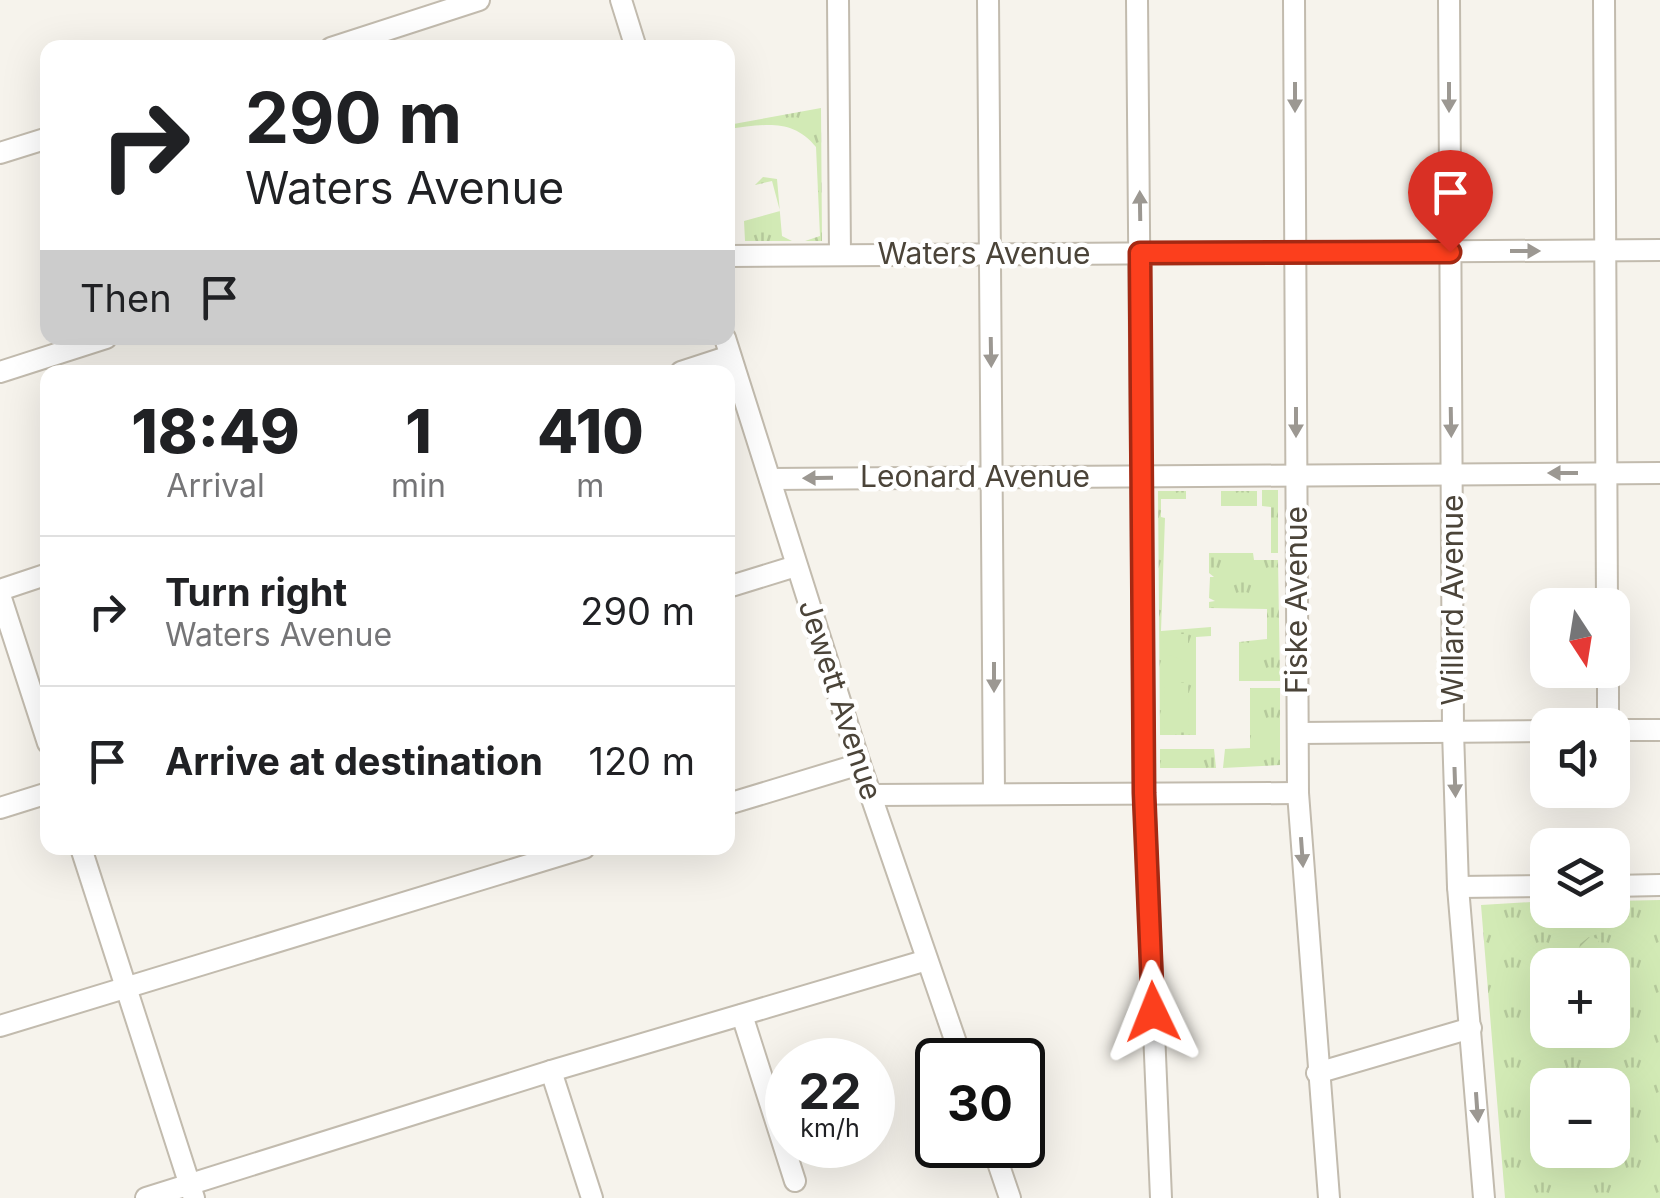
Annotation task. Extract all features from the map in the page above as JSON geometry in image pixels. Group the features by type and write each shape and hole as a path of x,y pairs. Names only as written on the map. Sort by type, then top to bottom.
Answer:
{"street":[{"path":"356,40 479,0"},
{"path":"621,0 634,40"},
{"path":"838,0 840,255"},
{"path":"988,0 994,794"},
{"path":"1137,0 1144,793 1161,1198"},
{"name":"Fiske Avenue","path":"1294,0 1298,793 1329,1198"},
{"name":"Willard Avenue","path":"1449,0 1453,731 1458,886 1484,1198"},
{"path":"1604,0 1607,588"},
{"path":"0,153 40,140"},
{"name":"Waters Avenue","path":"735,256 1660,250"},
{"path":"0,372 84,345"},
{"path":"693,365 728,347"},
{"name":"Jewett Avenue","path":"735,369 860,764 955,1038"},
{"name":"Leonard Avenue","path":"770,479 1660,473"},
{"path":"735,584 796,566"},
{"path":"40,577 0,592 40,718"},
{"path":"1630,729 1660,730"},
{"path":"1298,733 1530,731"},
{"path":"735,802 860,764"},
{"path":"872,795 1298,793"},
{"path":"0,808 40,796"},
{"path":"83,855 192,1191"},
{"path":"0,1026 561,855"},
{"path":"1630,886 1660,885"},
{"path":"1458,886 1530,886"},
{"path":"146,1198 192,1191 551,1071 928,960"},
{"path":"742,1015 795,1181"},
{"path":"1317,1073 1471,1028"},
{"path":"551,1071 592,1198"},
{"path":"1000,1168 1010,1198"}],"green space":[{"path":"821,108 822,241 805,241 820,236 816,147 807,137 787,127 735,128 735,124"},
{"path":"763,177 777,179 780,210 772,181 755,185"},
{"path":"780,211 782,236 792,241 745,241 744,221"},
{"path":"1262,490 1278,490 1278,553 1271,553 1271,507 1262,506"},
{"path":"1158,491 1186,491 1186,499 1161,499 1161,517 1165,518 1161,631 1211,627 1211,636 1196,637 1196,735 1160,735"},
{"path":"1221,491 1257,491 1257,506 1221,506"},
{"path":"1209,553 1253,553 1254,560 1278,560 1280,681 1239,681 1239,642 1267,639 1267,609 1209,608 1209,602 1215,601 1209,598 1210,577 1214,577 1209,573"},
{"path":"1160,634 1188,634 1188,662 1169,655"},
{"path":"1164,683 1188,683 1189,730 1165,731"},
{"path":"1250,688 1280,688 1280,765 1223,768 1225,749 1250,748"},
{"path":"1160,749 1214,749 1216,768 1160,768"},
{"path":"1660,900 1660,1198 1505,1198 1481,905 1530,902 1530,928 1630,928 1630,901"},
{"path":"1589,937 1599,939 1597,948 1579,948"}],"route":[{"path":"1153,1012 1144,793 1140,253 1450,252"}]}
